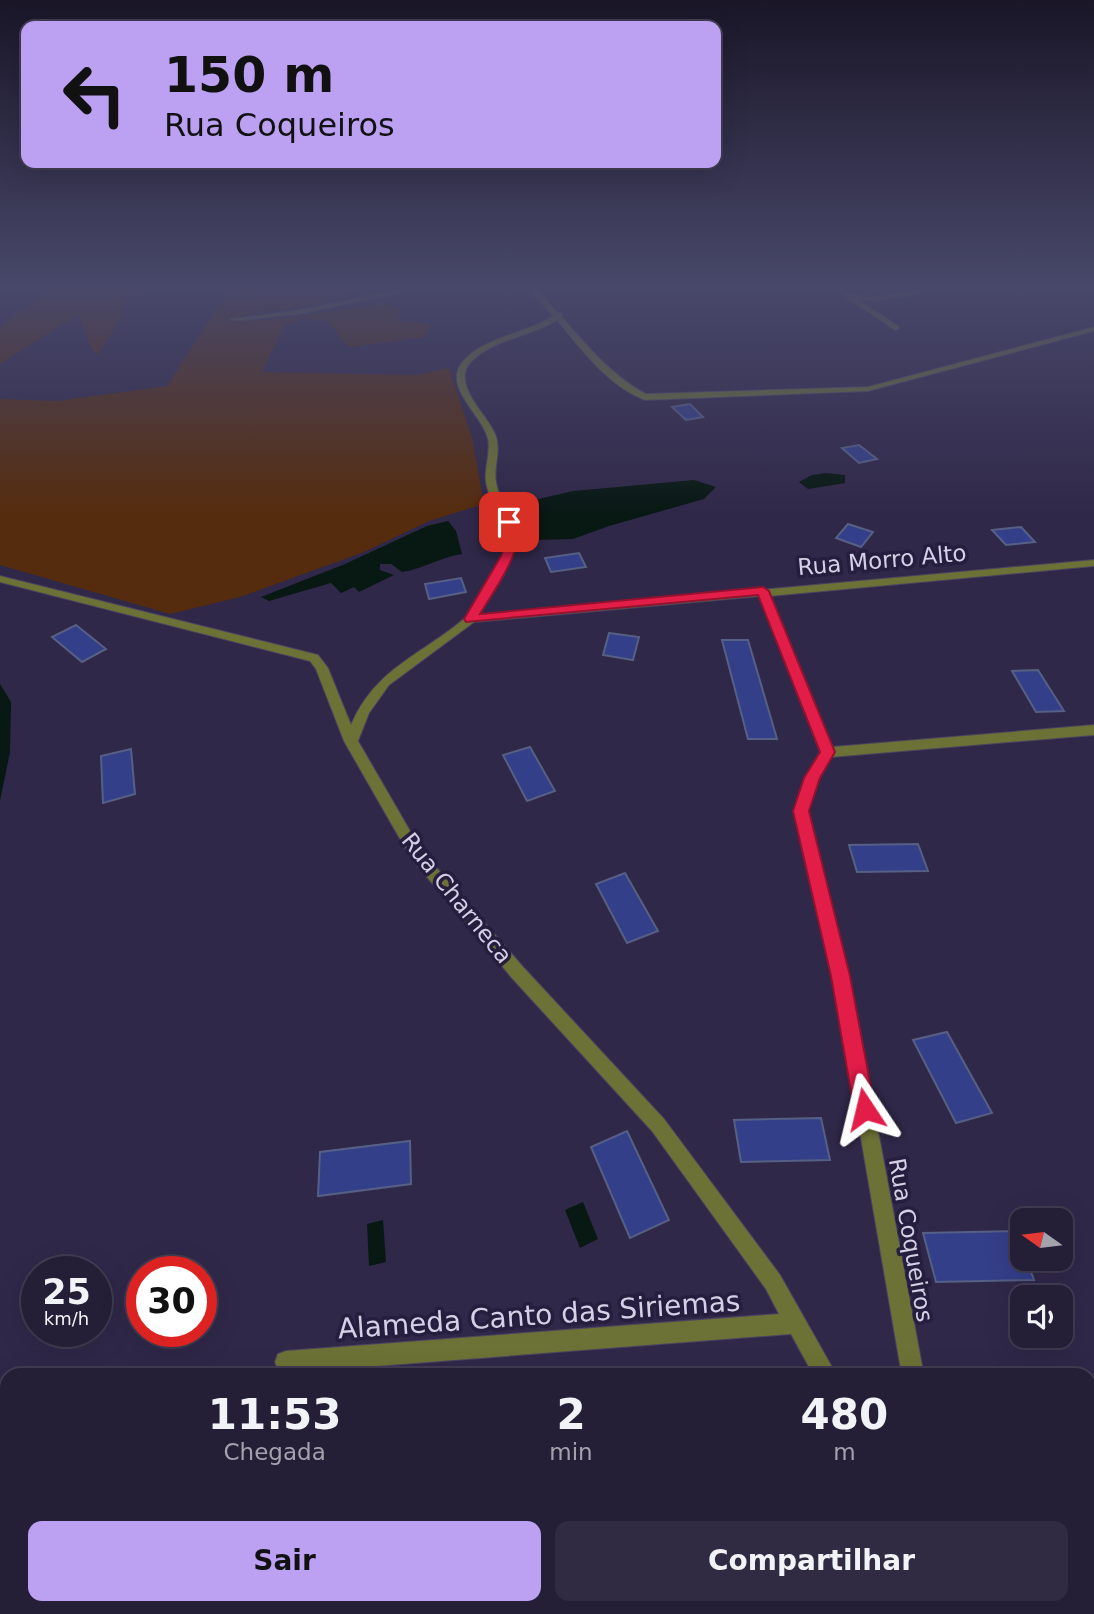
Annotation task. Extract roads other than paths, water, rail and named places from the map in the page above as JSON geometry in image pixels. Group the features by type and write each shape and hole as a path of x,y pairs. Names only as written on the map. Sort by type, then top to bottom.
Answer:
{"street":[{"path":"351,741 363,712 385,682 471,619 499,575 514,537 492,485 493,444 490,433 469,401 460,375 461,368 467,362"},
{"path":"600,362 631,392 645,397 667,398 868,389 968,362"},
{"name":"Rua Morro Alto","path":"471,619 1094,563"},
{"name":"Rua Charneca","path":"0,579 314,658 322,668 351,741 416,854 518,973 658,1125 773,1282 821,1368"},
{"path":"763,591 827,752 1094,730"},
{"name":"Rua Coqueiros","path":"827,752 812,778 801,811 841,976 912,1368"},
{"name":"Alameda Canto das Siriemas","path":"286,1362 796,1323"}]}
